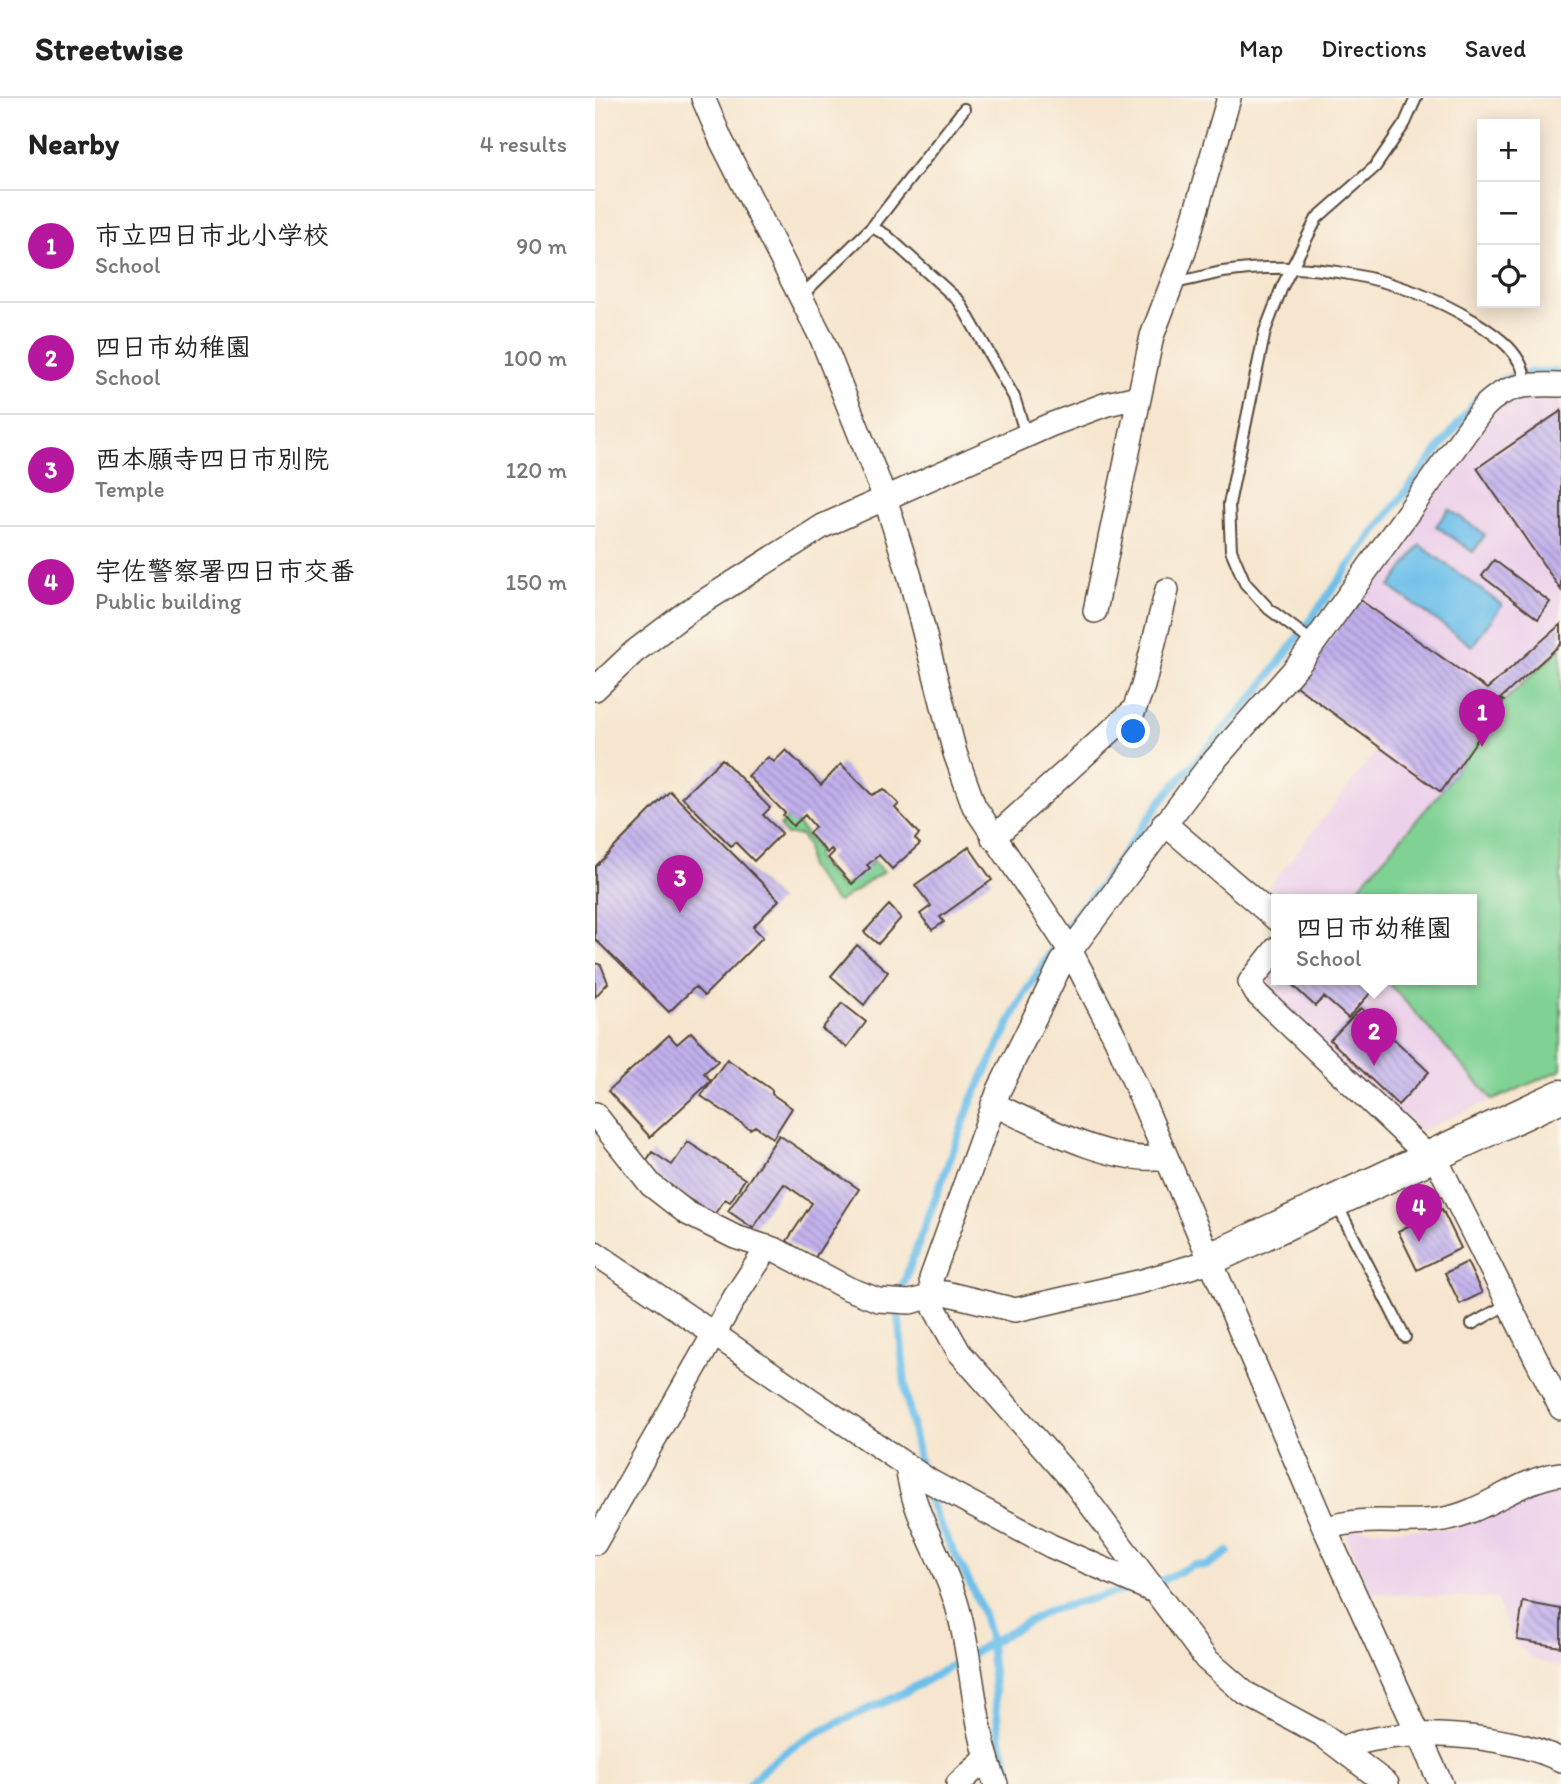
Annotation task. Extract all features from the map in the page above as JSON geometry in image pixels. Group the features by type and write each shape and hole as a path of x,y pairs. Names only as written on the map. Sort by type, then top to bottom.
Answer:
{"street":[{"path":"703,98 721,140 801,296 831,361 885,498 911,577 961,772 974,806 1063,939 1116,1039 1325,1529 1441,1784"},
{"path":"1095,611 1152,336 1184,252 1229,98"},
{"path":"1387,1784 1342,1748 1232,1683 1206,1659 1073,1481 960,1352 946,1332 931,1297 933,1271 993,1104 1037,1008 1063,939 1314,643 1473,421 1504,390 1526,384 1561,385"},
{"path":"595,689 663,629 755,567 823,526 1026,435 1107,404 1138,397"},
{"path":"993,838 1133,710 1143,686 1167,590"},
{"path":"1164,823 1271,915"},
{"path":"1271,955 1250,982 1256,993 1431,1156 1561,1408"},
{"path":"595,1114 661,1195 710,1226 768,1247 878,1300 910,1302 945,1293 1000,1308 1022,1309 1211,1260 1561,1096"},
{"path":"993,1104 1102,1149 1144,1159 1167,1157"},
{"path":"595,1543 714,1334 768,1247"},
{"path":"595,1253 907,1466 1014,1528 1155,1592"},
{"path":"907,1466 925,1530 957,1608 987,1758 996,1784"},
{"path":"1325,1529 1350,1521 1448,1518 1531,1482 1561,1474"},
{"path":"1342,1748 1377,1737 1418,1735 1524,1746 1561,1760"},
{"path":"958,1784 987,1758"}],"lane":[{"path":"1314,643 1269,609 1245,583 1231,550 1227,517 1265,331 1291,269 1317,218 1375,167 1405,123 1416,98"},
{"path":"801,296 872,227 964,109"},
{"path":"872,227 886,235 959,301 1014,397 1026,435"},
{"path":"1172,283 1224,272 1291,269 1371,278 1427,296 1480,325 1505,343 1519,358 1526,384"},
{"path":"1335,1200 1405,1337"},
{"path":"1472,1324 1508,1304"}],"shaded area":[{"path":"1561,397 1561,1070 1420,1131 1404,1123 1259,990 1271,970 1271,985 1477,985 1477,894 1271,894 1271,903 1262,896 1378,749 1290,685 1495,408 1528,398"},
{"path":"1561,1487 1561,1667 1534,1660 1514,1642 1496,1599 1371,1593 1343,1529 1453,1529 1541,1492"}],"green space":[{"path":"1561,648 1561,1070 1493,1100 1390,985 1477,985 1477,894 1356,894 1356,890 1441,792 1504,701"},
{"path":"786,819 795,821 819,850 816,859 842,888 874,861 884,871 838,902 809,868 807,846 801,835 786,835 780,826"}],"water":[{"path":"1449,509 1485,535 1473,552 1436,526"},
{"path":"1420,545 1502,605 1472,646 1390,587"}],"building":[{"path":"1561,411 1561,590 1477,468"},
{"path":"1494,560 1550,602 1538,619 1482,576"},
{"path":"1360,600 1487,689 1561,624 1561,644 1500,699 1504,701 1441,792 1296,686"},
{"path":"786,750 821,785 841,764 872,795 884,789 899,804 895,808 919,834 915,839 920,844 892,869 879,855 867,865 870,868 852,884 828,858 834,852 831,849 827,853 809,833 815,827 805,815 793,826 783,815 785,813 748,776 768,757 774,762"},
{"path":"722,759 770,808 763,815 782,833 754,861 735,842 731,846 682,797"},
{"path":"670,791 779,900 753,927 763,937 704,996 695,987 669,1012 595,939 595,867"},
{"path":"969,847 992,880 940,917 944,922 932,930 920,914 931,906 915,885"},
{"path":"889,905 901,918 878,944 864,932"},
{"path":"857,945 888,972 864,1005 831,976"},
{"path":"595,963 601,965 608,983 595,997"},
{"path":"1292,985 1368,985 1373,990 1348,1018 1324,997 1315,1006"},
{"path":"842,1003 866,1022 847,1047 822,1029"},
{"path":"1361,1008 1429,1072 1398,1105 1330,1040"},
{"path":"691,1032 718,1061 704,1073 711,1081 650,1137 608,1091 669,1035 677,1044"},
{"path":"727,1059 772,1090 772,1094 792,1108 773,1138 755,1126 750,1129 701,1096"},
{"path":"779,1135 859,1189 814,1259 787,1241 812,1203 784,1184 753,1228 728,1211"},
{"path":"688,1142 745,1179 730,1202 725,1199 714,1215 661,1181 646,1162 652,1152 672,1165"},
{"path":"1442,1209 1461,1248 1417,1270 1398,1231"},
{"path":"1467,1262 1482,1293 1460,1304 1445,1273"},
{"path":"1523,1602 1561,1609 1561,1647 1517,1640"}],"waterway":[{"path":"921,1469 906,1394 897,1301 972,1100 1022,998 1067,925 1099,888 1164,797 1257,693 1373,534 1483,392 1520,374 1561,372"},
{"path":"750,1784 778,1757 811,1736 910,1690 990,1643 970,1582 940,1525 925,1485"},
{"path":"1152,1585 1194,1565 1206,1566 1228,1552"},
{"path":"1014,1784 999,1736 990,1643 1047,1611 1132,1588"}],"place":[{"name":"市立四日市北小学校","path":"1482,747"},
{"name":"西本願寺四日市別院","path":"680,913"},
{"name":"四日市幼稚園","path":"1374,1066"},
{"name":"宇佐警察署四日市交番","path":"1419,1242"}]}
